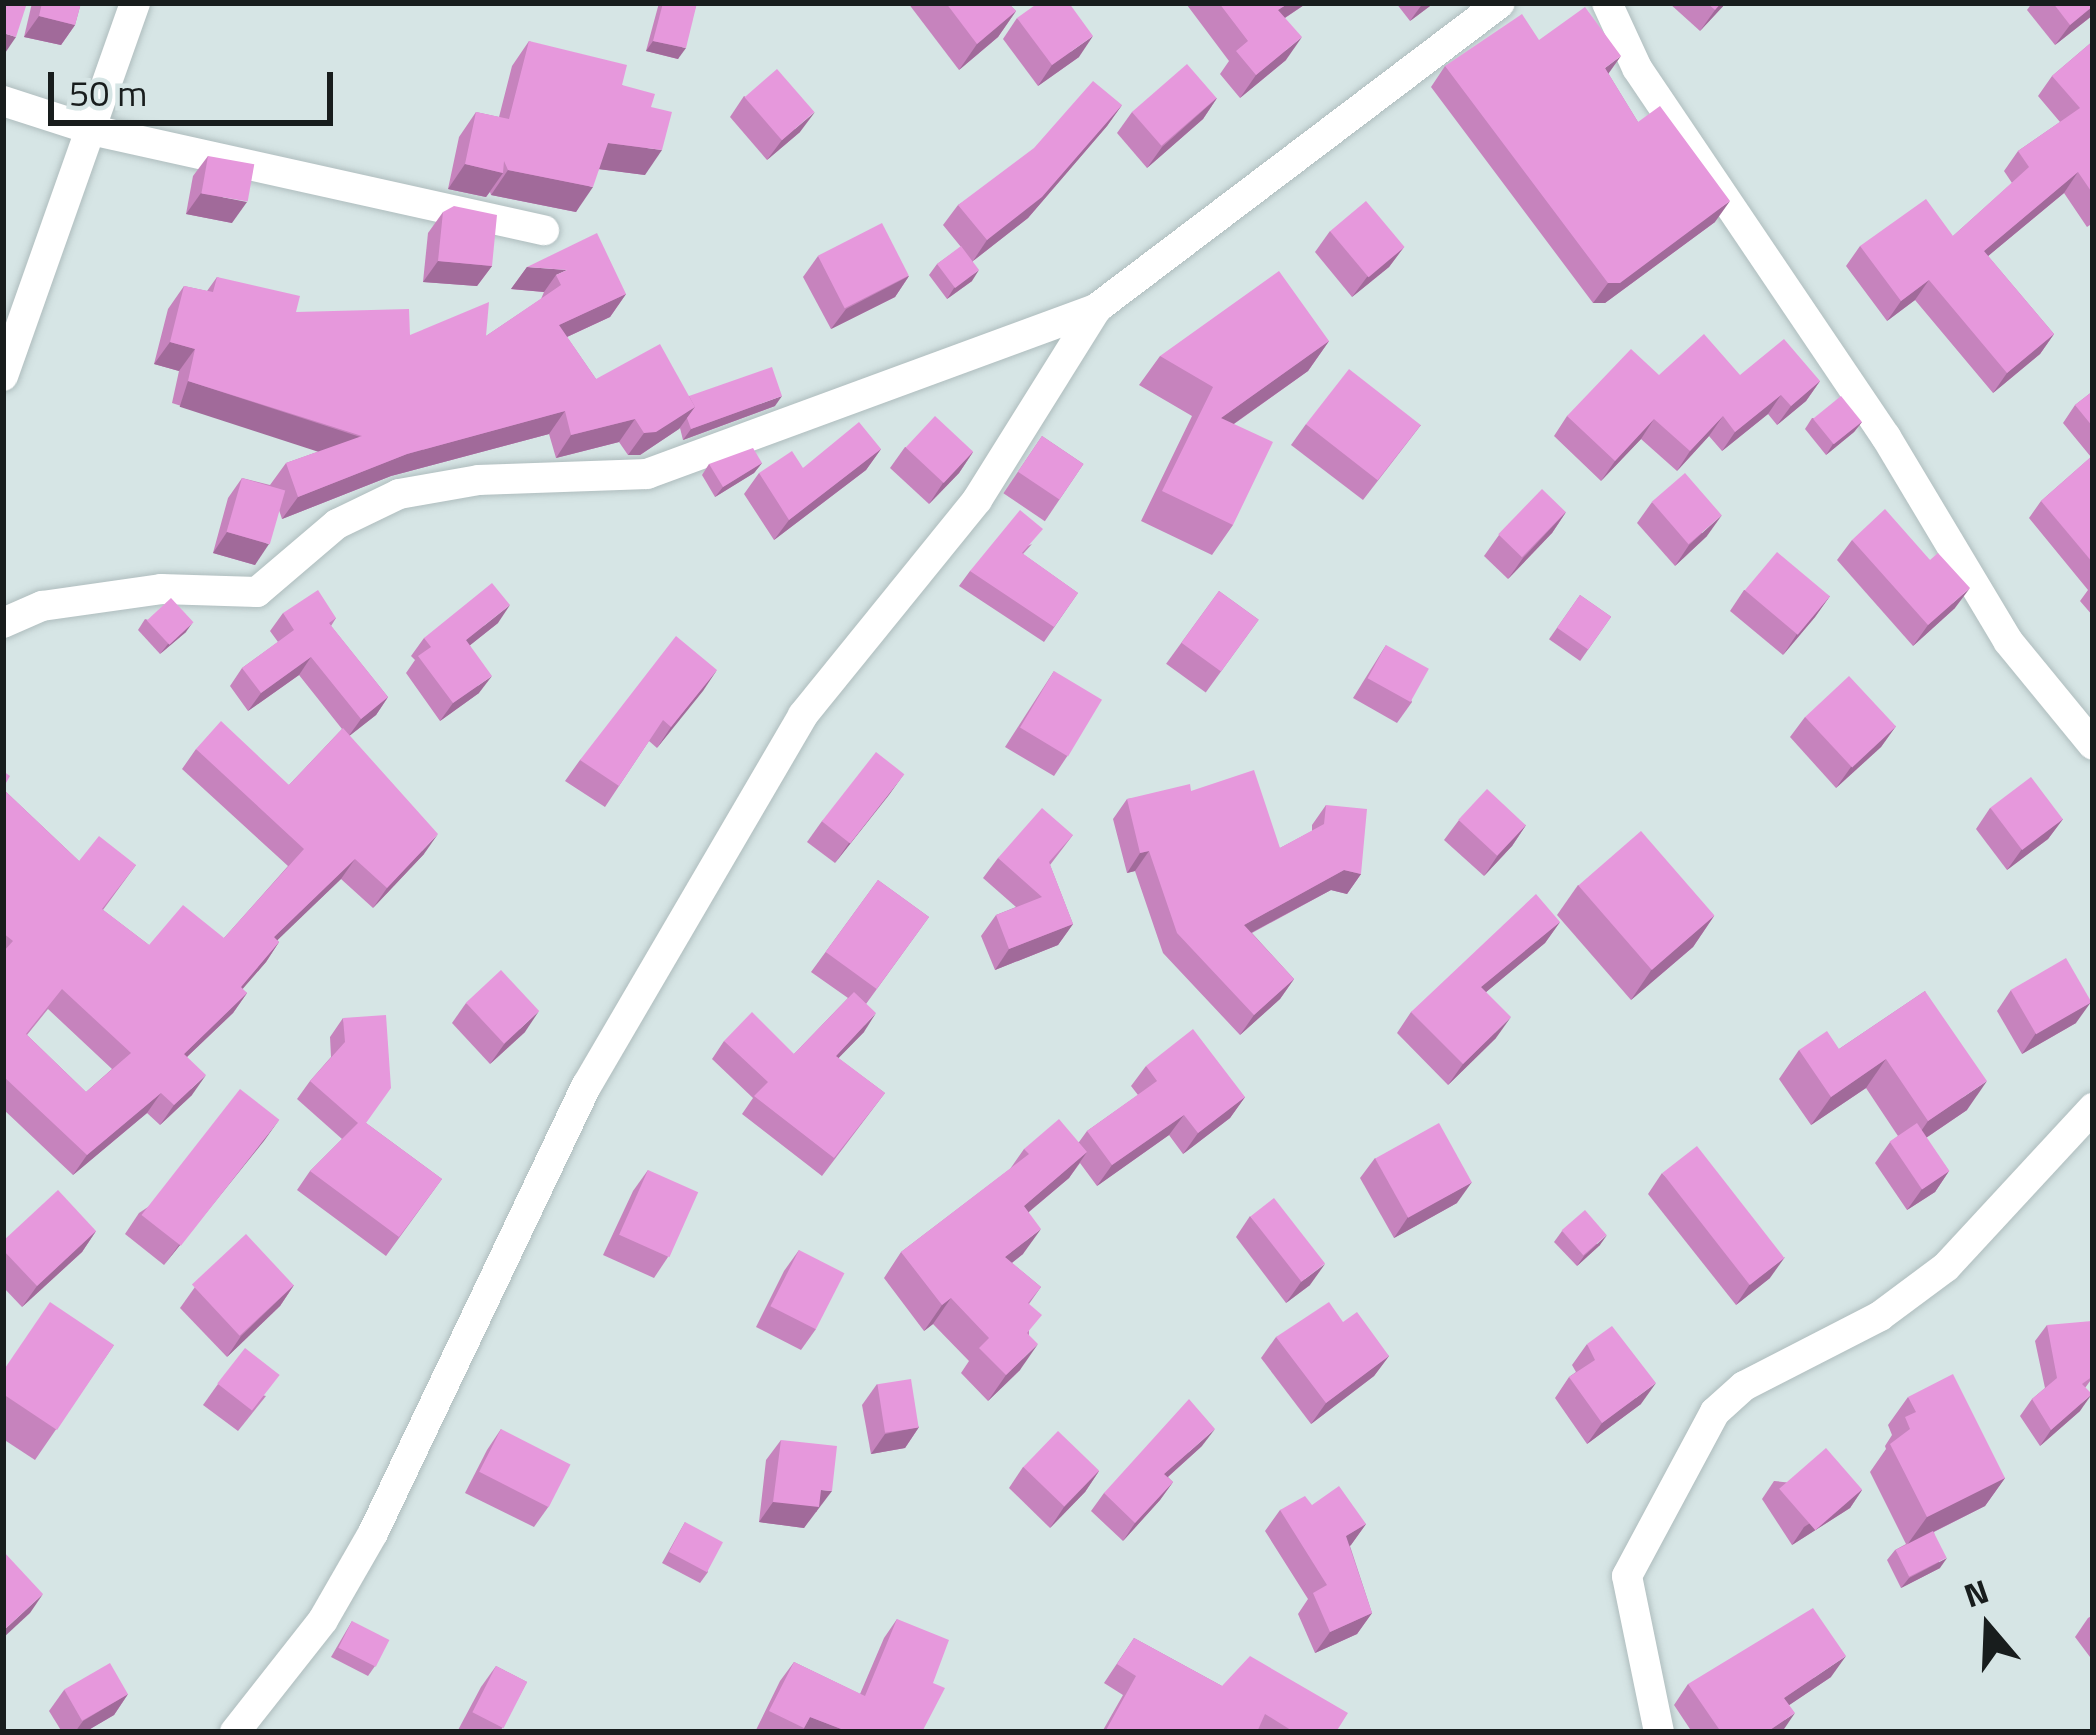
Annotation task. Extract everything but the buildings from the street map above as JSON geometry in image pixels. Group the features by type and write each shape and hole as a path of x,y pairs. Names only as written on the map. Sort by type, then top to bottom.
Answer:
{"street":[{"path":"3,376 96,130 136,3"},
{"path":"3,623 42,606 161,589 257,592 337,524 399,494 479,480 647,474 1097,308 1500,3"},
{"path":"1607,3 1637,68 1886,437 2008,641 2093,745"},
{"path":"3,100 96,130 544,230"},
{"path":"235,1732 323,1620 373,1533 587,1085 803,716 976,500 1097,308"},
{"path":"1659,1732 1627,1576 1715,1412 1784,1363 1880,1316 1946,1267 2093,1108"}]}
